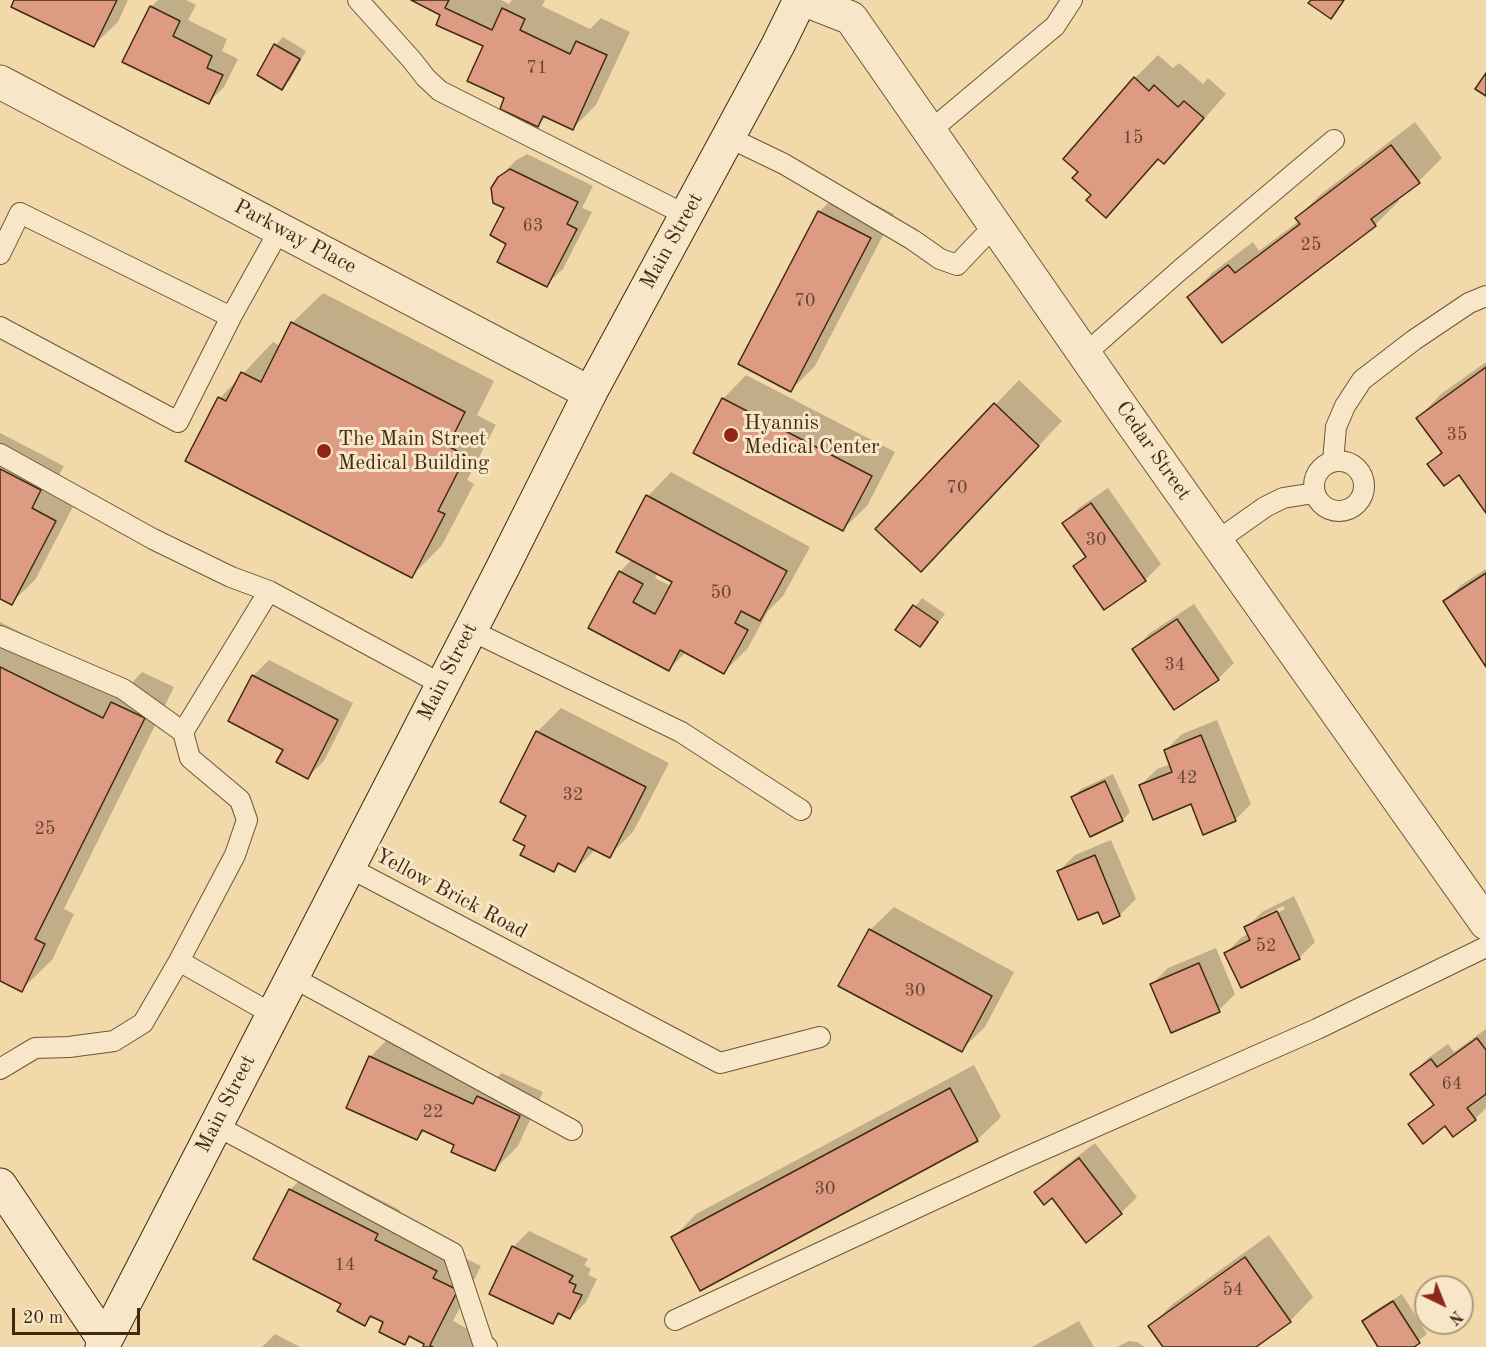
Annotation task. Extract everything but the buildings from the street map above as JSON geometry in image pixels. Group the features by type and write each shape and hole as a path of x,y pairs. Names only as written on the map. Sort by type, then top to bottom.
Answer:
{"street":[{"name":"Main Street","path":"105,1345 215,1125 590,393 778,45 800,0"},
{"name":"Cedar Street","path":"805,0 851,18 1486,923"},
{"name":"Parkway Place","path":"0,82 590,393"},
{"path":"0,1185 105,1345"}],"lane":[{"path":"358,0 440,91 686,215"},
{"path":"930,131 1055,26 1072,0"},
{"path":"728,137 784,164 913,240 940,259 957,265 995,225"},
{"path":"1085,354 1334,140"},
{"path":"0,254 20,213 231,317"},
{"path":"0,327 178,422 231,317 280,229"},
{"path":"1333,461 1336,427 1345,406 1362,380 1414,340 1469,303 1486,296"},
{"path":"0,454 153,539 231,577 269,591 441,684"},
{"path":"1341,460 1350,463 1363,475 1365,483 1361,500 1347,511 1338,511 1323,506 1314,493 1313,484 1316,476 1326,464 1333,461 1341,460"},
{"path":"1217,542 1265,507 1283,498 1314,493"},
{"path":"183,732 269,591"},
{"path":"470,630 681,732 801,810"},
{"path":"0,636 123,689 183,732 190,758 240,800 247,820 235,855 143,1023 114,1041 69,1047 35,1048 0,1069"},
{"name":"Yellow Brick Road","path":"348,867 720,1063 820,1037"},
{"path":"675,1320 1013,1163 1317,1029 1486,947"},
{"path":"179,961 272,1014"},
{"path":"292,977 572,1130"},
{"path":"215,1125 453,1253 484,1346 487,1347"}],"place":[{"name":"Hyannis Medical Center","path":"731,435"},
{"name":"The Main Street Medical Building","path":"324,451"}]}
